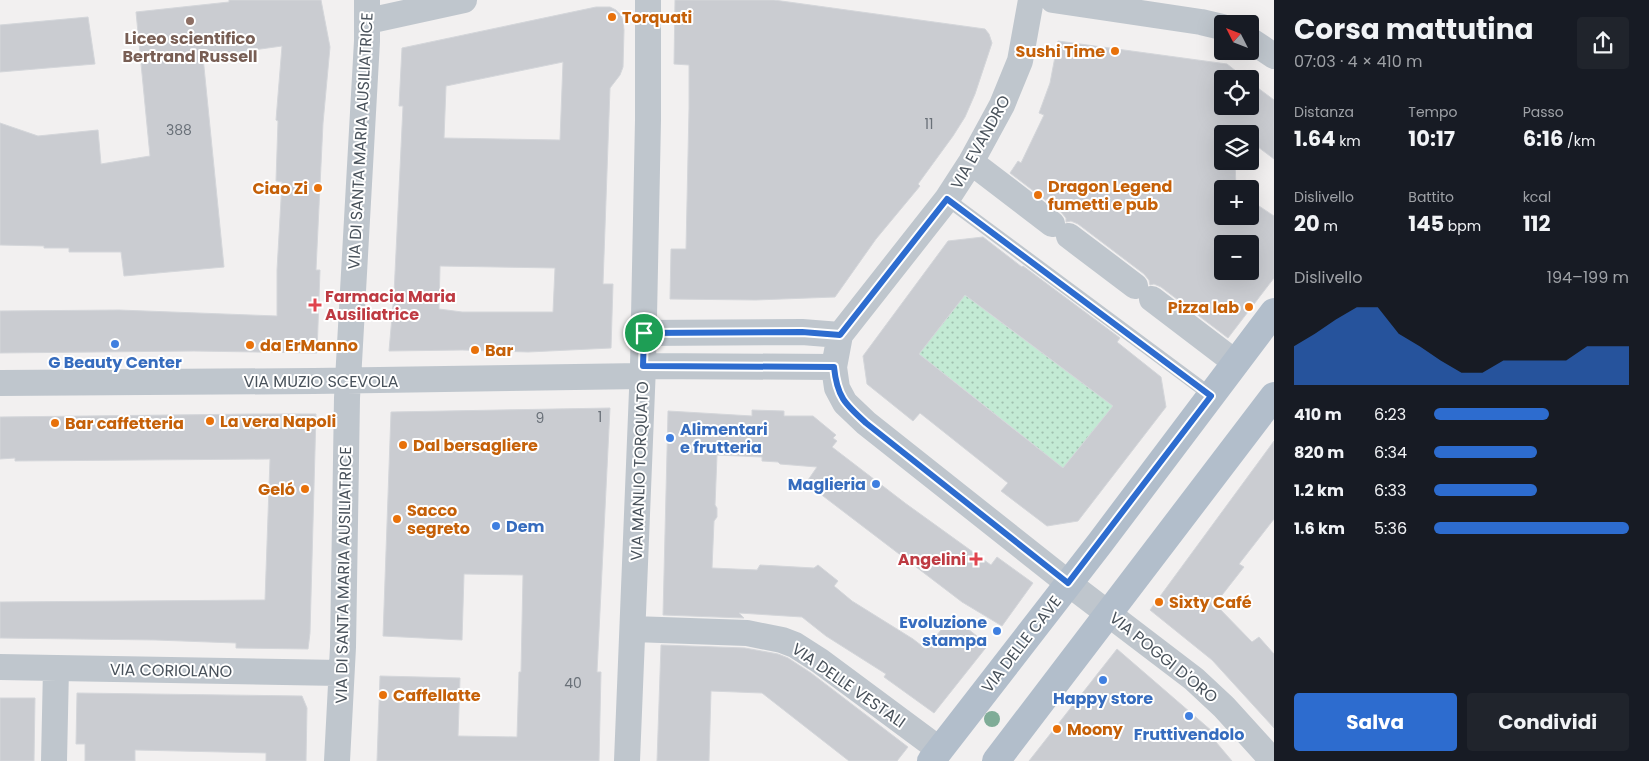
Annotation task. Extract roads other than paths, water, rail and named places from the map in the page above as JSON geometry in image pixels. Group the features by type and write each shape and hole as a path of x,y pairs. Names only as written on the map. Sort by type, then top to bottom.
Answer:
{"main road":[{"name":"VIA DELLE CAVE","path":"935,756 1274,312"},
{"path":"996,761 1274,396"}],"street":[{"path":"368,11 464,0"},
{"name":"VIA MANLIO TORQUATO","path":"627,761 643,371 648,120 648,0"},
{"name":"VIA EVANDRO","path":"834,367 840,335 947,199 971,162 998,112 1020,61 1031,0"},
{"path":"1052,0 1214,25"},
{"name":"VIA DI SANTA MARIA AUSILIATRICE","path":"337,761 342,673 348,381 368,11"},
{"path":"1259,46 1274,56"},
{"path":"971,162 1236,363"},
{"path":"644,333 802,332 840,335"},
{"name":"VIA MUZIO SCEVOLA","path":"0,382 348,381 643,371 834,367"},
{"name":"VIA POGGI D'ORO","path":"834,367 837,388 851,410 1068,583 1208,691 1273,761"},
{"name":"VIA DELLE VESTALI","path":"633,629 747,634 782,640 795,645 820,661 935,756"},
{"name":"VIA CORIOLANO","path":"0,667 342,673"},
{"path":"54,761 56,668"}],"lane":[{"path":"947,199 1211,396"}],"place":[{"name":"Torquati","path":"612,17"},
{"name":"Liceo scientifico Bertrand Russell","path":"190,21"},
{"name":"Sushi Time","path":"1115,51"},
{"name":"Ciao Zi","path":"318,188"},
{"name":"Dragon Legend fumetti e pub","path":"1038,195"},
{"name":"Farmacia Maria Ausiliatrice","path":"315,305"},
{"name":"Pizza lab","path":"1249,307"},
{"name":"G Beauty Center","path":"115,344"},
{"name":"da ErManno","path":"250,345"},
{"name":"Bar","path":"475,350"},
{"name":"La vera Napoli","path":"210,421"},
{"name":"Bar caffetteria","path":"55,423"},
{"name":"Alimentari e frutteria","path":"670,438"},
{"name":"Dal bersagliere","path":"403,445"},
{"name":"Maglieria","path":"876,484"},
{"name":"Geló","path":"305,489"},
{"name":"Sacco segreto","path":"397,519"},
{"name":"Dem","path":"496,526"},
{"name":"Angelini","path":"976,559"},
{"name":"Sixty Café","path":"1159,602"},
{"name":"Evoluzione stampa","path":"997,631"},
{"name":"Happy store","path":"1103,680"},
{"name":"Caffellatte","path":"383,695"},
{"name":"Fruttivendolo","path":"1189,716"},
{"name":"Moony","path":"1057,729"}]}
